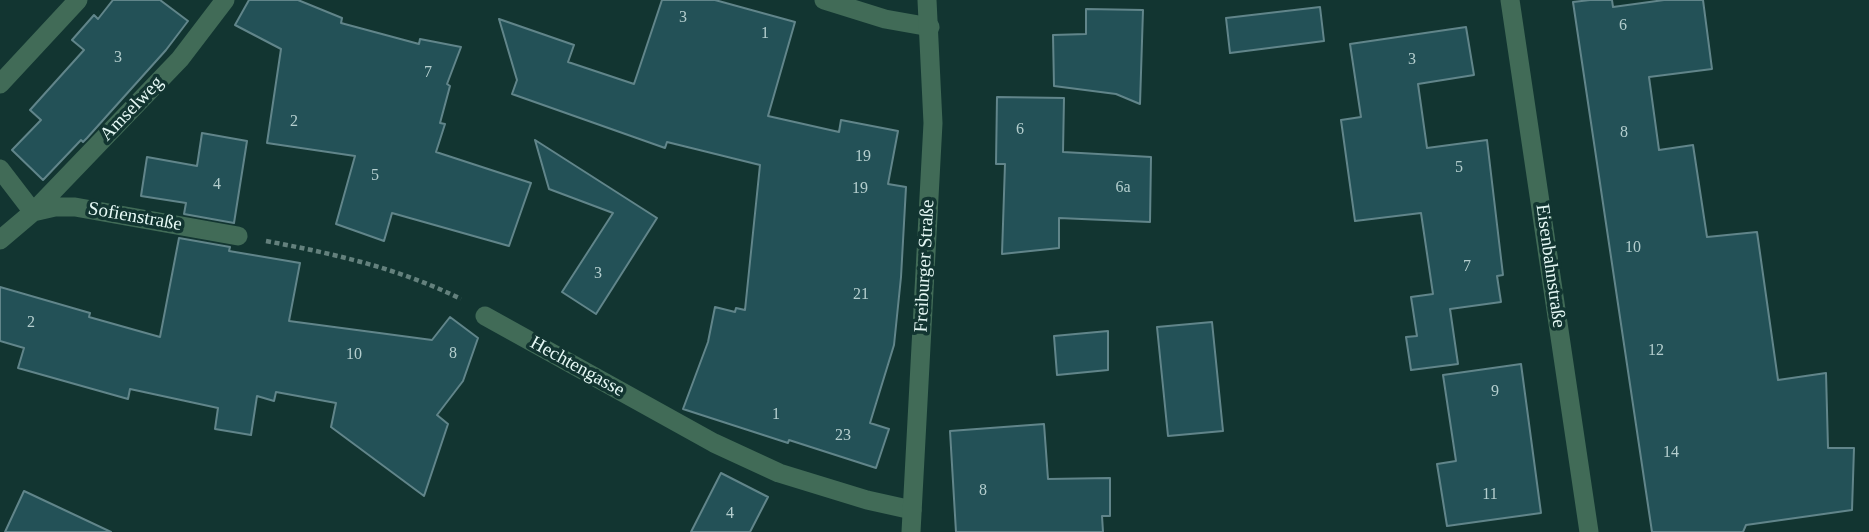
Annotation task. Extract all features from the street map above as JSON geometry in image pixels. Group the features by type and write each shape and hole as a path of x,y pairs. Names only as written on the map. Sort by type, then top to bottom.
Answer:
{"street":[{"path":"0,83 78,0"},
{"name":"Amselweg","path":"33,212 180,59 225,0"},
{"path":"824,0 886,19 930,27"},
{"name":"Freiburger Straße","path":"911,532 933,123 927,0"},
{"name":"Eisenbahnstraße","path":"1510,0 1589,532"},
{"path":"0,169 33,212 0,240"},
{"name":"Sofienstraße","path":"33,212 55,207 75,207 238,236"},
{"name":"Hechtengasse","path":"485,316 715,443 768,468 867,500 912,510"}],"path":[{"path":"238,236 369,262 428,283 485,316"}],"building":[{"path":"113,0 160,0 188,21 166,50 87,138 83,142 81,140 43,180 12,150 41,120 30,110 84,50 72,40 94,15 98,19"},
{"path":"249,0 298,0 342,18 341,23 419,44 420,39 461,47 447,84 450,86 440,123 445,124 436,152 531,183 509,246 392,213 384,241 336,224 355,156 267,143 281,49 235,25"},
{"path":"662,0 715,0 795,22 768,116 839,132 841,120 898,131 888,184 906,187 901,277 894,345 870,423 889,429 876,468 683,409 708,342 715,307 735,312 736,308 745,310 760,165 667,142 665,148 512,94 517,80 499,19 574,45 568,62 634,84"},
{"path":"1612,0 1613,7 1664,0 1703,0 1712,69 1649,77 1659,150 1693,145 1707,237 1757,232 1778,380 1826,373 1828,448 1854,448 1852,510 1746,525 1743,532 1652,532 1573,2"},
{"path":"1320,7 1324,41 1230,53 1226,18"},
{"path":"1086,9 1143,10 1140,104 1116,94 1054,86 1053,35 1086,34"},
{"path":"1466,27 1474,75 1418,84 1427,148 1487,140 1503,275 1497,276 1501,302 1450,309 1458,364 1411,370 1406,337 1417,336 1411,297 1433,294 1421,213 1355,221 1341,120 1361,117 1350,44"},
{"path":"997,97 1064,98 1063,152 1151,157 1150,222 1059,218 1059,248 1002,254 1005,164 996,164"},
{"path":"202,133 247,141 234,223 184,214 186,203 141,196 147,157 197,166"},
{"path":"535,140 657,218 596,314 562,292 613,213 549,189"},
{"path":"179,238 230,247 229,251 300,263 289,321 432,340 450,317 478,338 463,381 437,415 448,424 424,496 331,427 336,403 276,392 274,401 257,396 251,435 215,429 218,408 130,389 128,399 18,368 24,348 0,341 0,287 160,337"},
{"path":"1212,322 1223,431 1168,436 1157,327"},
{"path":"1108,331 1108,370 1057,375 1054,336"},
{"path":"1521,364 1541,513 1447,526 1437,464 1456,461 1443,375"},
{"path":"1044,424 1048,479 1110,478 1110,516 1102,516 1103,532 956,532 950,431"},
{"path":"721,473 768,497 750,532 691,532"},
{"path":"24,491 111,532 5,532"}]}
